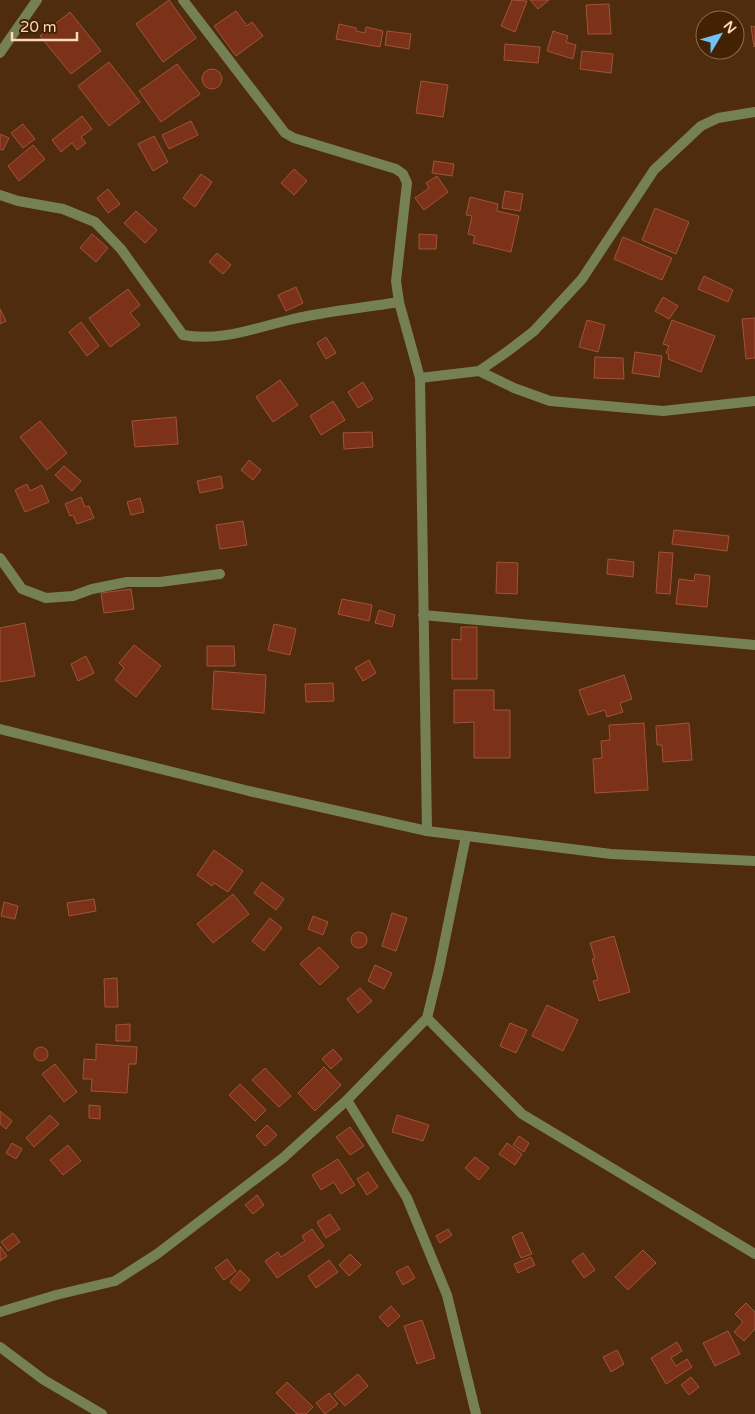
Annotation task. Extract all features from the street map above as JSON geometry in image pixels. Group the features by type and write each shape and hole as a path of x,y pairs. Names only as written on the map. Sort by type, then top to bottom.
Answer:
{"street":[{"path":"0,53 37,0"},
{"path":"183,0 285,133 294,138 396,170 403,174 407,183 396,281 399,302 420,378 427,831"},
{"path":"420,378 479,371 534,331 582,279 654,170 701,126 718,118 755,112"},
{"path":"0,195 18,201 63,209 94,222 121,249 183,335 192,337 248,332 290,320 399,302"},
{"path":"479,371 514,388 550,401 663,411 755,401"},
{"path":"0,558 22,589 46,598 73,596 92,589 127,582 160,582 220,574"},
{"path":"423,616 755,645"},
{"path":"0,729 249,791 427,831 611,854 755,861"},
{"path":"0,1312 116,1280 157,1254 283,1158 347,1100 427,1018 439,970 466,836"},
{"path":"427,1018 522,1114 755,1254"},
{"path":"347,1100 407,1198 447,1295 476,1414"},
{"path":"0,1346 44,1380 102,1414"}],"building":[{"path":"169,0 196,38 163,62 136,24"},
{"path":"512,0 527,1 515,32 501,26"},
{"path":"530,0 549,0 538,9"},
{"path":"609,4 611,34 588,34 586,5"},
{"path":"236,11 247,26 252,22 263,36 236,56 214,26"},
{"path":"70,12 101,51 71,74 40,36"},
{"path":"339,24 356,28 356,31 365,33 366,27 383,31 380,47 336,39"},
{"path":"751,26 755,27 754,47"},
{"path":"387,31 411,34 409,49 385,45"},
{"path":"553,31 568,36 566,42 576,45 573,59 547,51"},
{"path":"505,44 540,47 538,63 504,60"},
{"path":"582,51 613,54 611,73 580,69"},
{"path":"109,62 140,102 109,126 78,86"},
{"path":"177,64 200,94 161,122 139,91"},
{"path":"208,69 216,69 222,75 222,83 216,89 208,89 202,83 202,75"},
{"path":"421,81 448,85 443,117 416,113"},
{"path":"82,116 92,129 81,137 86,143 77,150 72,143 61,152 52,140"},
{"path":"191,121 198,135 169,149 162,135"},
{"path":"23,124 35,139 23,148 11,133"},
{"path":"0,134 9,138 3,150 0,149"},
{"path":"154,136 168,162 153,171 138,144"},
{"path":"33,145 45,159 19,181 8,166"},
{"path":"434,161 454,164 452,176 432,173"},
{"path":"294,169 307,181 294,195 281,183"},
{"path":"201,174 212,182 195,207 183,198"},
{"path":"437,176 448,192 424,210 415,198 429,188 426,183"},
{"path":"108,189 120,204 108,213 97,198"},
{"path":"505,191 523,194 520,211 502,208"},
{"path":"470,197 498,204 497,211 519,216 511,252 473,243 475,236 468,234 472,216 466,215"},
{"path":"655,208 689,222 676,254 642,240"},
{"path":"136,211 157,230 145,243 124,223"},
{"path":"92,234 108,248 96,262 80,248"},
{"path":"419,234 437,235 436,249 419,249"},
{"path":"623,237 672,258 662,280 614,259"},
{"path":"217,253 231,265 223,274 209,262"},
{"path":"704,276 733,290 728,302 698,289"},
{"path":"296,287 303,303 286,311 278,295"},
{"path":"128,289 140,305 130,313 140,325 110,347 89,318"},
{"path":"663,297 678,306 669,319 655,311"},
{"path":"0,309 6,321 0,324"},
{"path":"755,318 755,358 746,359 742,319"},
{"path":"587,320 605,325 598,352 579,347"},
{"path":"672,320 715,336 701,372 668,359 669,355 666,353 669,346 663,344"},
{"path":"81,322 99,346 87,356 69,332"},
{"path":"326,337 336,353 326,359 317,343"},
{"path":"635,352 662,356 659,377 632,373"},
{"path":"595,357 623,358 624,379 594,378"},
{"path":"280,380 298,405 273,422 256,397"},
{"path":"363,382 373,399 358,408 348,392"},
{"path":"333,401 345,420 321,435 310,416"},
{"path":"176,417 178,444 135,447 132,421"},
{"path":"40,421 67,453 47,470 20,437"},
{"path":"372,432 373,447 344,449 343,433"},
{"path":"249,460 261,470 253,480 241,470"},
{"path":"64,466 81,481 72,491 55,475"},
{"path":"221,476 223,488 200,493 197,481"},
{"path":"27,484 30,491 42,485 49,502 25,512 15,490"},
{"path":"81,497 85,507 89,506 94,518 77,524 73,515 70,516 65,504"},
{"path":"140,498 144,512 131,515 127,502"},
{"path":"243,521 247,545 220,549 216,525"},
{"path":"674,530 729,536 727,551 672,544"},
{"path":"659,552 673,553 670,594 656,593"},
{"path":"608,559 634,562 633,577 607,574"},
{"path":"497,562 518,563 517,594 496,593"},
{"path":"695,574 710,576 707,607 676,604 679,579 694,581"},
{"path":"131,589 134,609 104,613 101,593"},
{"path":"342,599 372,605 369,621 338,614"},
{"path":"379,610 395,615 392,627 375,623"},
{"path":"25,623 35,676 0,682 0,628"},
{"path":"274,624 296,629 290,655 268,650"},
{"path":"461,627 477,627 477,679 452,679 452,639 461,640"},
{"path":"134,645 161,666 136,697 115,680 124,668 119,663"},
{"path":"207,646 234,646 235,666 207,666"},
{"path":"86,656 94,673 78,681 71,664"},
{"path":"369,660 376,673 363,681 355,668"},
{"path":"214,671 266,675 264,713 212,709"},
{"path":"624,675 632,699 620,703 623,712 607,717 605,710 588,715 579,690"},
{"path":"333,683 334,701 306,702 305,684"},
{"path":"454,690 494,690 494,710 510,710 510,758 474,758 474,722 454,723"},
{"path":"644,723 648,790 595,793 593,759 602,758 601,741 610,740 609,725"},
{"path":"689,723 692,760 663,762 662,745 657,745 656,726"},
{"path":"214,850 243,871 228,892 214,883 212,886 197,875"},
{"path":"262,882 284,899 276,910 254,893"},
{"path":"233,894 249,914 213,943 197,924"},
{"path":"94,899 96,911 69,916 67,903"},
{"path":"4,902 18,906 15,919 1,916"},
{"path":"392,913 407,918 396,951 382,946"},
{"path":"313,916 328,922 323,935 308,929"},
{"path":"270,918 282,928 264,951 252,941"},
{"path":"356,932 362,932 367,937 365,946 356,948 351,943 351,937"},
{"path":"614,936 630,992 599,1001 593,981 598,980 592,959 595,959 590,943"},
{"path":"319,947 339,967 320,985 300,964"},
{"path":"375,965 392,973 384,989 368,981"},
{"path":"117,978 118,1007 105,1007 104,979"},
{"path":"360,988 372,1001 358,1013 347,999"},
{"path":"547,1005 578,1020 563,1051 532,1036"},
{"path":"510,1023 527,1030 516,1053 500,1046"},
{"path":"130,1024 130,1041 116,1041 116,1025"},
{"path":"96,1044 137,1047 136,1064 129,1064 127,1093 91,1091 92,1079 83,1079 84,1059 96,1060"},
{"path":"38,1047 44,1047 48,1054 44,1061 38,1061 34,1057 34,1051"},
{"path":"333,1049 342,1059 331,1069 322,1059"},
{"path":"55,1064 77,1092 64,1102 42,1074"},
{"path":"324,1067 341,1085 315,1111 298,1093"},
{"path":"265,1068 291,1096 279,1107 252,1080"},
{"path":"240,1084 266,1110 255,1121 229,1095"},
{"path":"89,1105 100,1106 100,1119 89,1118"},
{"path":"0,1111 12,1121 6,1129 0,1124"},
{"path":"50,1115 59,1124 34,1147 26,1138"},
{"path":"397,1115 429,1125 423,1141 392,1132"},
{"path":"267,1125 277,1135 265,1146 256,1136"},
{"path":"350,1127 364,1146 350,1155 336,1137"},
{"path":"519,1136 529,1143 524,1152 513,1145"},
{"path":"12,1143 22,1149 16,1159 6,1153"},
{"path":"507,1143 522,1154 515,1165 499,1154"},
{"path":"68,1145 81,1161 63,1175 50,1160"},
{"path":"475,1157 489,1168 479,1180 465,1168"},
{"path":"338,1159 355,1185 341,1194 334,1182 321,1190 312,1175"},
{"path":"368,1172 378,1187 367,1195 357,1179"},
{"path":"257,1195 264,1205 253,1214 245,1205"},
{"path":"330,1214 340,1229 326,1238 317,1222"},
{"path":"312,1229 324,1246 277,1278 265,1261 278,1252 281,1257 305,1241 302,1236"},
{"path":"448,1229 452,1235 440,1243 436,1236"},
{"path":"522,1232 532,1254 521,1258 512,1237"},
{"path":"13,1233 20,1242 8,1251 1,1242"},
{"path":"0,1246 7,1256 0,1261"},
{"path":"643,1250 656,1263 628,1290 615,1277"},
{"path":"583,1253 595,1270 584,1278 572,1261"},
{"path":"350,1254 361,1265 349,1276 339,1265"},
{"path":"531,1257 535,1265 518,1273 514,1264"},
{"path":"227,1259 236,1271 224,1280 215,1268"},
{"path":"329,1260 338,1272 316,1288 308,1276"},
{"path":"408,1266 415,1278 403,1285 396,1272"},
{"path":"240,1270 250,1280 240,1291 230,1282"},
{"path":"746,1303 755,1312 755,1329 744,1341 734,1332 743,1322 735,1314"},
{"path":"391,1306 400,1316 388,1327 379,1317"},
{"path":"422,1320 435,1358 417,1364 404,1326"},
{"path":"728,1331 740,1354 715,1366 703,1343"},
{"path":"677,1342 682,1351 671,1358 676,1366 687,1359 692,1367 666,1384 651,1358"},
{"path":"617,1350 624,1364 611,1372 603,1357"},
{"path":"358,1374 368,1386 345,1406 334,1394"},
{"path":"691,1377 699,1387 689,1395 681,1385"},
{"path":"287,1382 313,1407 306,1414 297,1414 276,1393"},
{"path":"329,1393 338,1404 325,1414 316,1403"}]}
